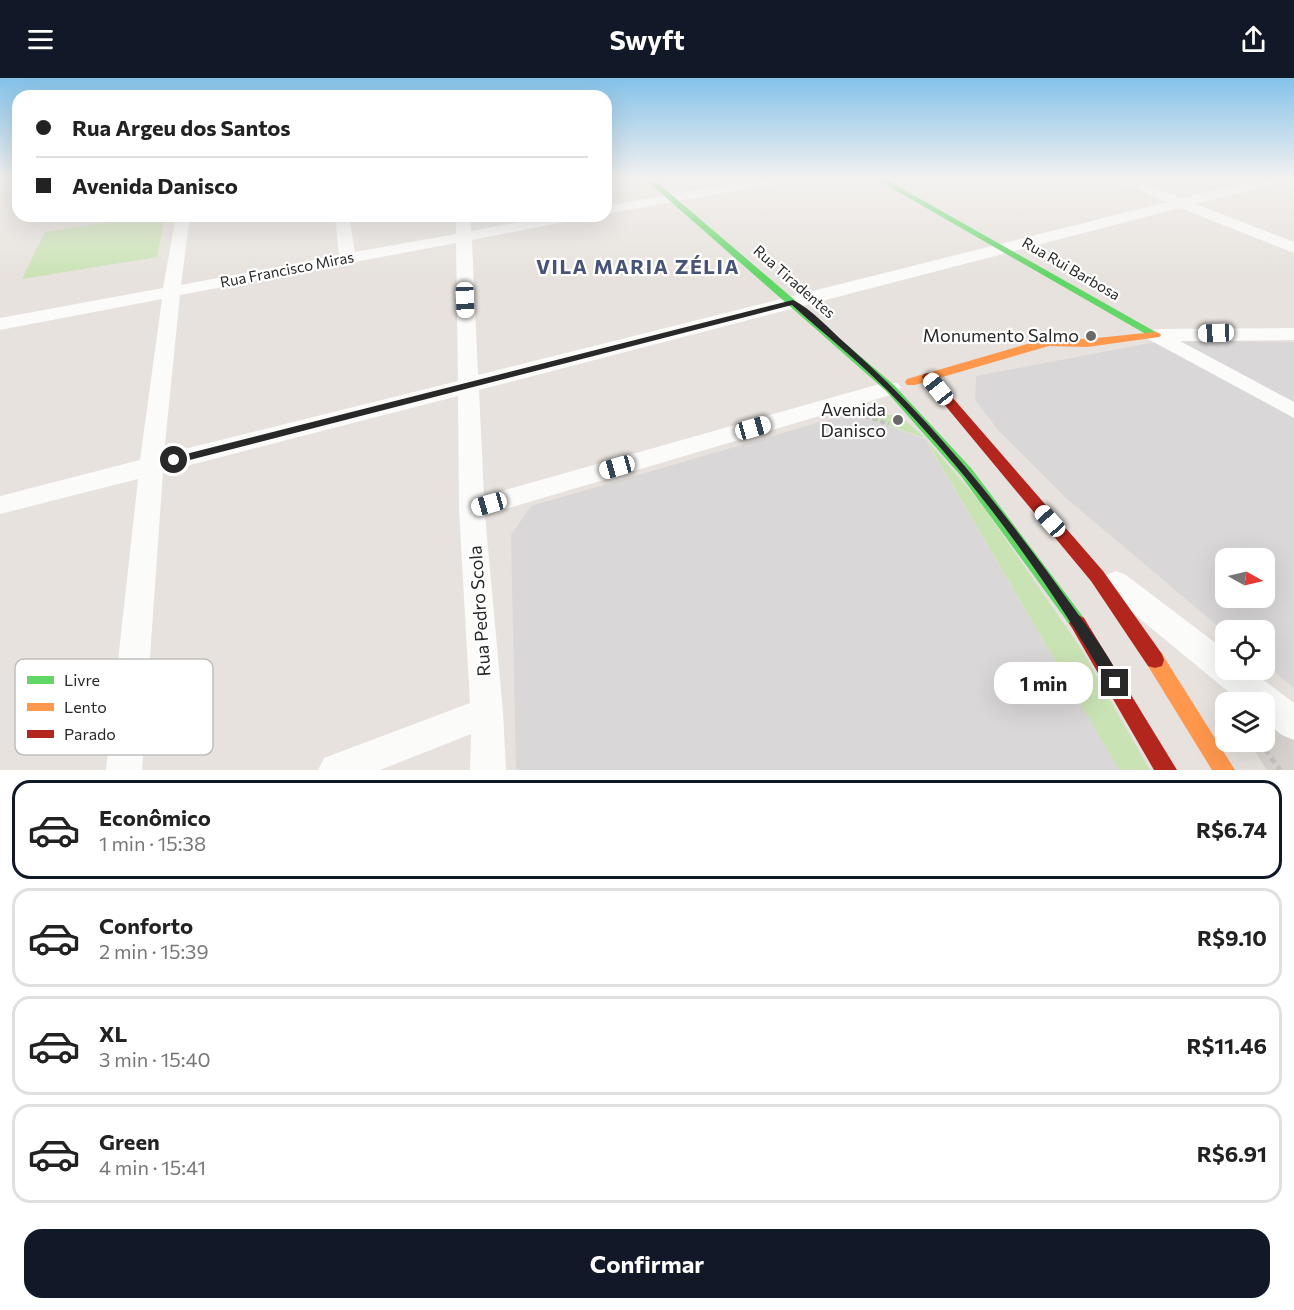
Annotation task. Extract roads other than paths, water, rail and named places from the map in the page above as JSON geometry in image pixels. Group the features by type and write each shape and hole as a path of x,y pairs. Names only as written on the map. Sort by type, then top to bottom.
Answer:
{"main road":[{"name":"Rua Tiradentes","path":"685,210 890,388"},
{"name":"Rua Rui Barbosa","path":"935,210 1155,335"},
{"path":"1094,317 1112,312"},
{"path":"1048,342 1050,336 1065,326"},
{"path":"1155,335 1087,343 1048,342 890,388 966,472 1024,547 1091,642 1166,770"},
{"path":"928,376 989,453 1081,555 1137,631 1224,770"}],"street":[{"path":"0,505 1151,210"},
{"path":"1198,210 1294,248"},
{"path":"134,659 151,466 171,292 182,222"},
{"path":"343,222 348,258"},
{"name":"Rua Francisco Miras","path":"0,324 348,258 463,226 508,222"},
{"name":"Rua Pedro Scola","path":"463,226 472,509 487,712 488,770"},
{"path":"1155,335 1294,334"},
{"path":"1155,335 1294,411"},
{"path":"472,509 890,388"},
{"path":"1081,555 1294,724"},
{"path":"336,770 487,712"},
{"path":"124,770 125,755"}],"place":[{"name":"Monumento Salmo","path":"1091,336"},
{"name":"Avenida Danisco","path":"898,420"}],"district":[{"name":"VILA MARIA ZÉLIA","path":"638,267"}]}
